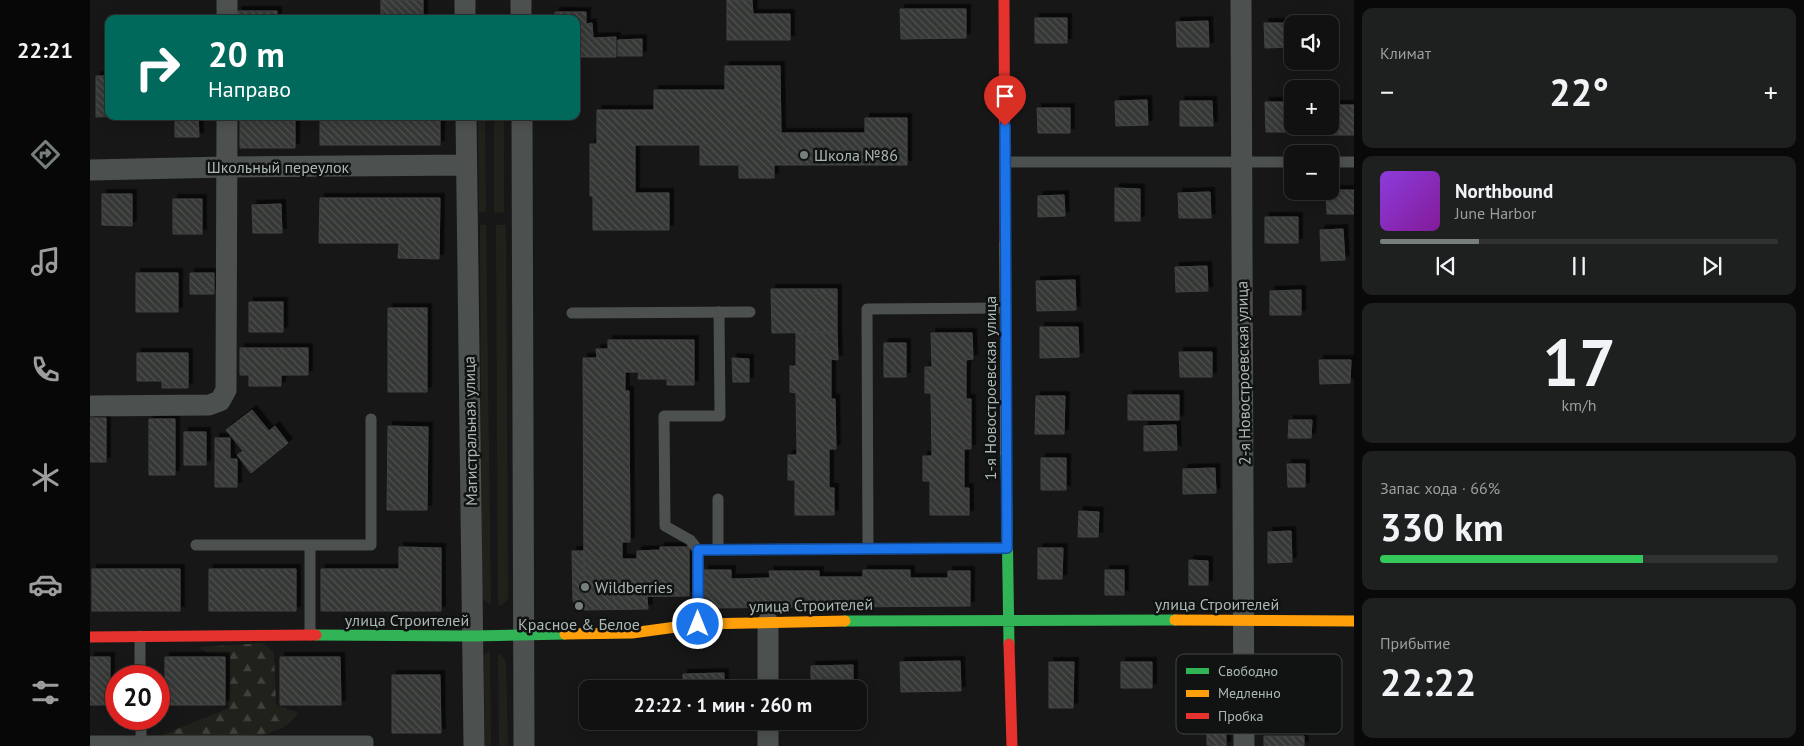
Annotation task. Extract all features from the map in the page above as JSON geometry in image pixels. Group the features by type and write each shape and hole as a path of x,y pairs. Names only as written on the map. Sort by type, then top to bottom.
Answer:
{"street":[{"path":"227,0 227,15"},
{"path":"465,0 465,15"},
{"path":"521,0 521,15"},
{"name":"1-я Новостроевская улица","path":"1004,0 1007,548 1012,746"},
{"name":"2-я Новостроевская улица","path":"1241,0 1245,654"},
{"path":"90,406 209,405 220,401 226,390 227,120"},
{"name":"Магистральная улица","path":"466,120 474,746"},
{"path":"522,120 524,746"},
{"name":"Школьный переулок","path":"90,170 466,165"},
{"name":"улица Строителей","path":"90,637 473,636 632,633 698,624 768,622 1010,620 1354,621"},
{"path":"768,622 768,680"},
{"path":"768,730 768,746"}],"lane":[{"path":"1006,162 1284,162"},
{"path":"1339,162 1354,162"},
{"path":"868,549 867,309 1006,308"},
{"path":"698,624 698,550 690,540 665,526 664,416 720,416 719,312"},
{"path":"572,313 750,312"},
{"path":"196,545 371,545 371,419"},
{"path":"718,499 718,550"},
{"path":"310,545 310,635"},
{"path":"698,550 1007,548"},
{"path":"140,636 140,665"},
{"path":"140,730 141,741"},
{"path":"90,741 368,741 368,746"}],"green space":[{"path":"478,120 485,120 486,212 479,212"},
{"path":"494,120 504,120 504,212 494,213"},
{"path":"480,225 486,225 491,605 482,598"},
{"path":"496,225 506,225 508,599 498,606"},
{"path":"262,643 274,652 276,705 299,713 286,726 267,734 136,746 229,708 230,656 208,653 199,647"},
{"path":"490,651 491,746 485,746 484,656"},
{"path":"498,653 504,658 506,663 508,746 499,746"}],"building":[{"path":"381,0 423,0 423,15 381,15"},
{"path":"727,0 752,0 753,14 790,14 790,40 727,40"},
{"path":"900,9 966,9 966,38 901,39"},
{"path":"237,11 277,11 277,15 238,15"},
{"path":"555,12 586,12 586,24 592,23 593,38 616,37 616,57 580,57 580,15 555,15"},
{"path":"1035,18 1067,18 1067,43 1035,43"},
{"path":"1208,21 1209,47 1177,47 1176,22"},
{"path":"1264,23 1284,23 1284,47 1265,48"},
{"path":"642,39 642,56 618,56 618,40"},
{"name":"Школа №86","path":"725,66 780,66 781,133 865,133 865,118 907,118 907,165 774,165 774,178 739,178 739,165 700,165 700,145 635,145 635,193 669,193 669,230 593,230 593,196 590,196 590,144 597,144 597,110 654,110 654,90 725,90"},
{"path":"96,76 105,76 105,117 96,117"},
{"path":"1147,100 1148,125 1116,126 1115,101"},
{"path":"1180,101 1212,101 1213,126 1180,126"},
{"path":"1265,102 1284,102 1284,132 1266,132"},
{"path":"1339,105 1354,105 1354,135 1339,135"},
{"path":"1037,108 1070,108 1070,133 1038,133"},
{"path":"175,120 198,120 199,137 175,137"},
{"path":"240,120 295,120 295,148 240,148"},
{"path":"320,120 440,120 440,145 320,145"},
{"path":"1115,188 1140,189 1140,221 1115,221"},
{"path":"1339,190 1354,190 1354,214 1327,214 1326,200 1339,200"},
{"path":"1210,192 1211,218 1179,218 1178,193"},
{"path":"102,194 132,194 132,226 102,225"},
{"path":"1064,195 1065,216 1038,217 1038,196"},
{"path":"320,198 440,198 439,259 398,258 399,243 319,243"},
{"path":"173,199 202,199 202,234 173,234"},
{"path":"281,204 282,233 253,233 252,205"},
{"path":"1265,217 1298,217 1298,243 1265,243"},
{"path":"1343,229 1345,260 1321,261 1320,230"},
{"path":"1207,266 1208,291 1176,292 1175,267"},
{"path":"136,273 178,273 178,312 136,312"},
{"path":"190,273 214,273 214,294 190,294"},
{"path":"1075,280 1076,310 1037,311 1036,281"},
{"path":"771,289 837,289 837,332 772,333"},
{"path":"1301,290 1301,315 1270,315 1270,291"},
{"path":"249,302 283,302 283,332 249,332"},
{"path":"388,308 427,308 427,392 388,392"},
{"path":"1040,327 1078,327 1079,357 1040,358"},
{"path":"837,332 838,360 831,359 831,399 835,399 836,449 829,449 829,488 834,488 834,515 795,515 795,480 788,480 788,455 797,455 796,393 790,392 790,366 796,366 796,333"},
{"path":"931,333 972,333 973,359 966,360 966,399 971,399 971,449 964,449 964,488 969,488 969,515 930,515 930,481 923,481 923,456 932,456 931,393 925,393 925,367 932,367"},
{"path":"608,340 694,340 694,385 667,385 667,379 638,379 639,372 625,372 625,391 629,391 630,542 622,542 622,559 637,559 637,551 660,550 660,547 689,547 689,596 608,597 608,589 599,589 599,580 584,580 583,358 597,358 596,349 608,349"},
{"path":"884,343 906,343 906,377 884,377"},
{"path":"240,348 308,348 308,375 281,375 281,386 249,386 249,375 240,375"},
{"path":"1179,352 1212,352 1212,377 1180,377"},
{"path":"137,353 188,353 188,388 162,388 162,381 137,381"},
{"path":"732,358 749,359 749,382 733,382"},
{"path":"1319,360 1351,360 1350,383 1320,384"},
{"path":"1128,395 1179,395 1179,420 1128,420"},
{"path":"1036,396 1065,396 1064,434 1035,434"},
{"path":"252,410 269,431 275,426 288,443 251,473 237,455 243,451 226,430"},
{"path":"90,418 106,418 106,462 90,462"},
{"path":"149,419 175,419 175,475 149,475"},
{"path":"1289,420 1312,420 1311,438 1288,438"},
{"path":"1176,425 1177,450 1144,451 1144,426"},
{"path":"388,426 428,427 427,510 387,510"},
{"path":"184,432 206,432 206,465 184,465"},
{"path":"215,438 230,438 230,459 237,459 237,487 215,487"},
{"path":"1041,458 1066,458 1066,490 1041,490"},
{"path":"1287,464 1305,464 1305,487 1288,487"},
{"path":"1215,468 1216,493 1183,494 1183,469"},
{"path":"1079,511 1099,512 1098,537 1078,537"},
{"path":"1291,531 1292,562 1268,563 1268,532"},
{"path":"399,547 441,548 441,611 321,611 321,569 399,569"},
{"path":"1038,548 1063,548 1062,579 1038,579"},
{"path":"572,551 584,551 584,580 599,580 599,589 608,589 608,597 647,597 648,609 584,610 573,601"},
{"path":"1189,560 1208,561 1208,585 1189,585"},
{"path":"92,569 180,569 180,611 92,611"},
{"path":"209,569 296,569 296,611 209,611"},
{"path":"704,570 731,570 731,579 770,578 769,571 819,571 819,577 863,577 863,570 910,570 910,578 948,578 948,571 970,571 970,606 705,608"},
{"path":"1105,570 1124,570 1124,595 1105,595"},
{"path":"90,657 110,657 110,665 105,665 105,705 90,705"},
{"path":"165,657 225,657 225,705 170,705 170,665 165,665"},
{"path":"280,657 340,657 341,705 280,705"},
{"path":"960,661 961,691 901,692 900,662"},
{"path":"1049,662 1074,662 1073,708 1049,708"},
{"path":"1121,662 1152,662 1152,688 1121,688"},
{"path":"853,665 853,680 811,680 811,666"},
{"path":"724,673 724,680 683,680 683,674"},
{"path":"392,675 440,675 441,733 392,733"},
{"path":"1207,734 1226,734 1226,746 1207,745"},
{"path":"1264,736 1304,736 1304,746 1264,746"}],"traffic: fast":[{"path":"1006,453 1009,644"},
{"path":"845,621 1175,620"},
{"path":"316,635 473,636 565,634"}],"traffic: slow":[{"path":"1005,243 1006,453"},
{"path":"1175,620 1354,621"},
{"path":"565,634 632,633 698,624 845,621"}],"traffic: jam":[{"path":"1004,0 1005,243"},
{"path":"90,637 316,635"},
{"path":"1009,644 1012,746"}],"place":[{"name":"Школа №86","path":"804,155"},
{"name":"Wildberries","path":"585,587"},
{"name":"Красное & Белое","path":"579,606"}],"route":[{"path":"698,624 698,550 1007,548 1005,126"}]}
